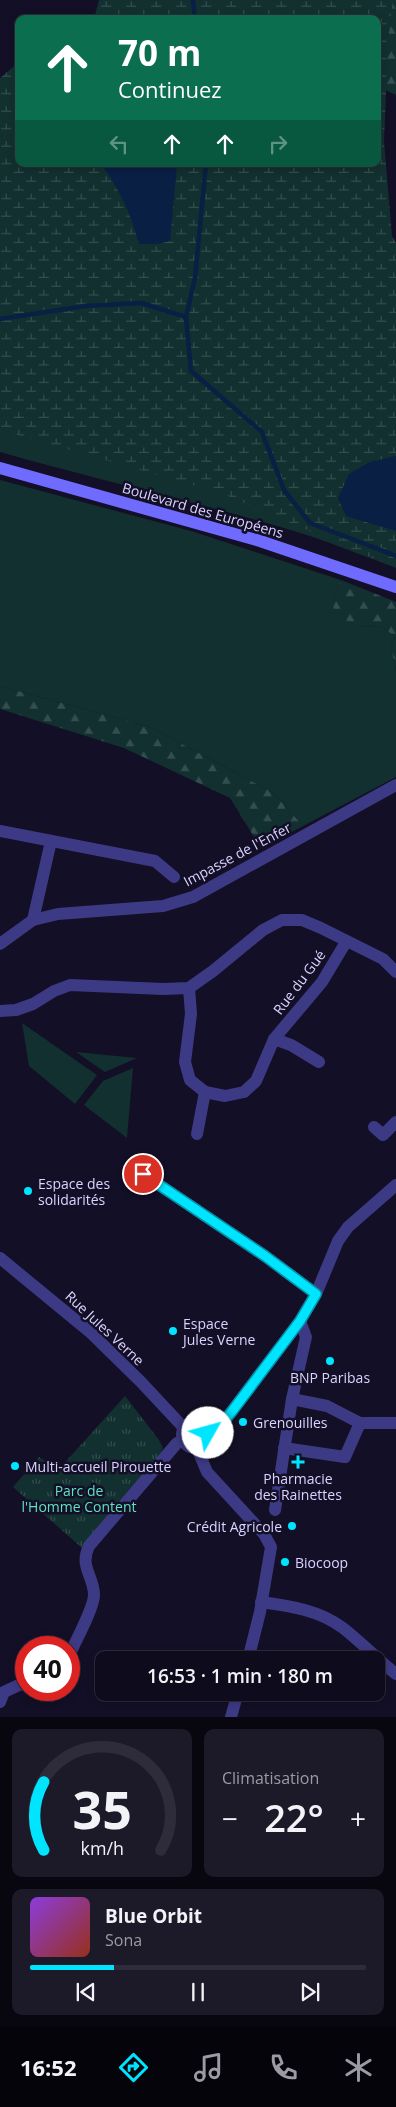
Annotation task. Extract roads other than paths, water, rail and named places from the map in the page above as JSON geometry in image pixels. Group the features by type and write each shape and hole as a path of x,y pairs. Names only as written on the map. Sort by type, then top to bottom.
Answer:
{"main road":[{"name":"Boulevard des Européens","path":"0,468 260,541 396,587"}],"street":[{"name":"Impasse de l'Enfer","path":"0,944 33,920 58,914 163,906 192,897 396,785"},
{"path":"0,831 155,861 174,878"},
{"path":"33,920 51,841"},
{"path":"0,1011 16,1010 33,1004 54,991 70,985 163,989 189,988 263,930 282,920 302,920 383,959 396,972"},
{"name":"Rue du Gué","path":"205,1092 225,1096 244,1092 256,1081 274,1039 322,982 346,942"},
{"path":"189,988 191,1014 185,1062 190,1080 205,1092 197,1134"},
{"path":"274,1039 291,1045 319,1062"},
{"path":"374,1127 382,1135 396,1122"},
{"path":"143,1174 265,1256 316,1294"},
{"path":"207,1430 225,1420 300,1321 316,1294 338,1241 348,1227 396,1185"},
{"name":"Rue Jules Verne","path":"0,1258 94,1336 183,1434"},
{"path":"275,1510 292,1399 306,1337 300,1321"},
{"path":"292,1399 327,1406 360,1423 396,1423"},
{"path":"78,1636 92,1606 94,1596 85,1559 88,1546 177,1443 188,1424 194,1421 203,1424 207,1430 206,1441 197,1448"},
{"path":"284,1448 345,1457 360,1423"},
{"path":"183,1434 188,1446 197,1448"},
{"path":"197,1448 208,1472 264,1534 271,1547 250,1651"},
{"path":"261,1602 298,1608 321,1616 343,1628 396,1674"},
{"path":"0,1702 4,1692 15,1687"},
{"path":"231,1717 235,1701"}],"water":[{"path":"103,167 177,167 170,241 157,244 139,244 124,202"},
{"path":"396,456 396,531 346,516 338,498 349,474 370,462"}],"waterway":[{"path":"193,0 195,15"},
{"path":"206,167 195,278 186,317 191,371 262,432 284,490 310,523 396,556"},
{"path":"0,319 85,306 141,303 186,317"}],"place":[{"name":"Espace des solidarités","path":"28,1191"},
{"name":"Espace Jules Verne","path":"173,1331"},
{"name":"BNP Paribas","path":"330,1361"},
{"name":"Grenouilles","path":"243,1422"},
{"name":"Pharmacie des Rainettes","path":"298,1462"},
{"name":"Multi-accueil Pirouette","path":"15,1466"},
{"name":"Crédit Agricole","path":"292,1526"},
{"name":"Biocoop","path":"285,1562"}],"park label":[{"name":"Parc de l'Homme Content","path":"79,1498"}]}
